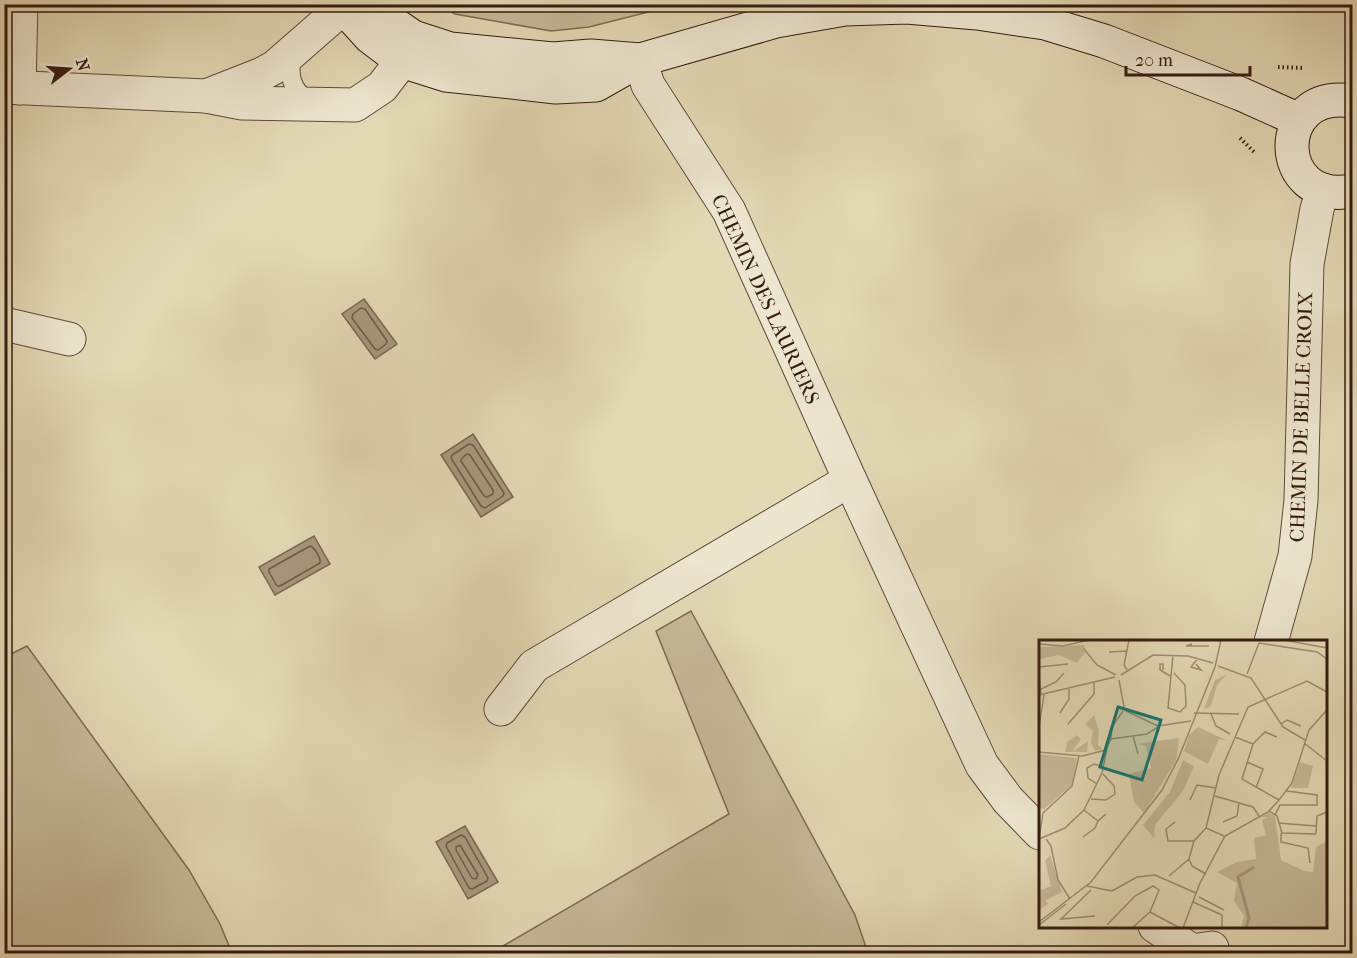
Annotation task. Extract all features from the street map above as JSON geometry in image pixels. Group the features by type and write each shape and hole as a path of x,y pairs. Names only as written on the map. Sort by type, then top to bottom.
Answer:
{"street":[{"path":"21,4 12,88 206,96 242,103 355,105 382,87 407,49"},
{"path":"206,96 262,74 292,54 350,5 387,19 407,49"},
{"path":"407,49 450,49 553,59 591,56 640,60 776,21 845,9 907,7 1045,22 1104,40 1241,94 1299,120"},
{"name":"CHEMIN DES LAURIERS","path":"640,60 648,85 729,211 982,765 1008,800 1039,831"},
{"path":"1338,190 1310,183 1300,173 1291,147 1293,133 1299,120 1309,109 1322,102 1337,99 1353,101"},
{"name":"CHEMIN DE BELLE CROIX","path":"1272,640 1295,556 1298,533 1301,500 1307,264 1317,210 1338,190"},
{"path":"4,324 69,339"},
{"path":"501,709 534,666 850,480"},
{"path":"1157,928 1192,951 1212,943"}],"lane":[{"path":"292,54 289,69 292,82 298,93 309,103"}],"shaded area":[{"path":"440,5 676,5 589,27 551,31 455,14"},
{"path":"691,611 855,915 868,953 491,953 729,814 656,631"},
{"path":"27,646 189,870 220,924 232,953 5,953 5,657"}],"water":[{"path":"364,299 397,344 375,359 342,314"},
{"path":"473,434 513,497 481,517 441,455"},
{"path":"314,536 330,564 275,595 259,567"},
{"path":"465,826 498,882 468,899 436,842"}]}
